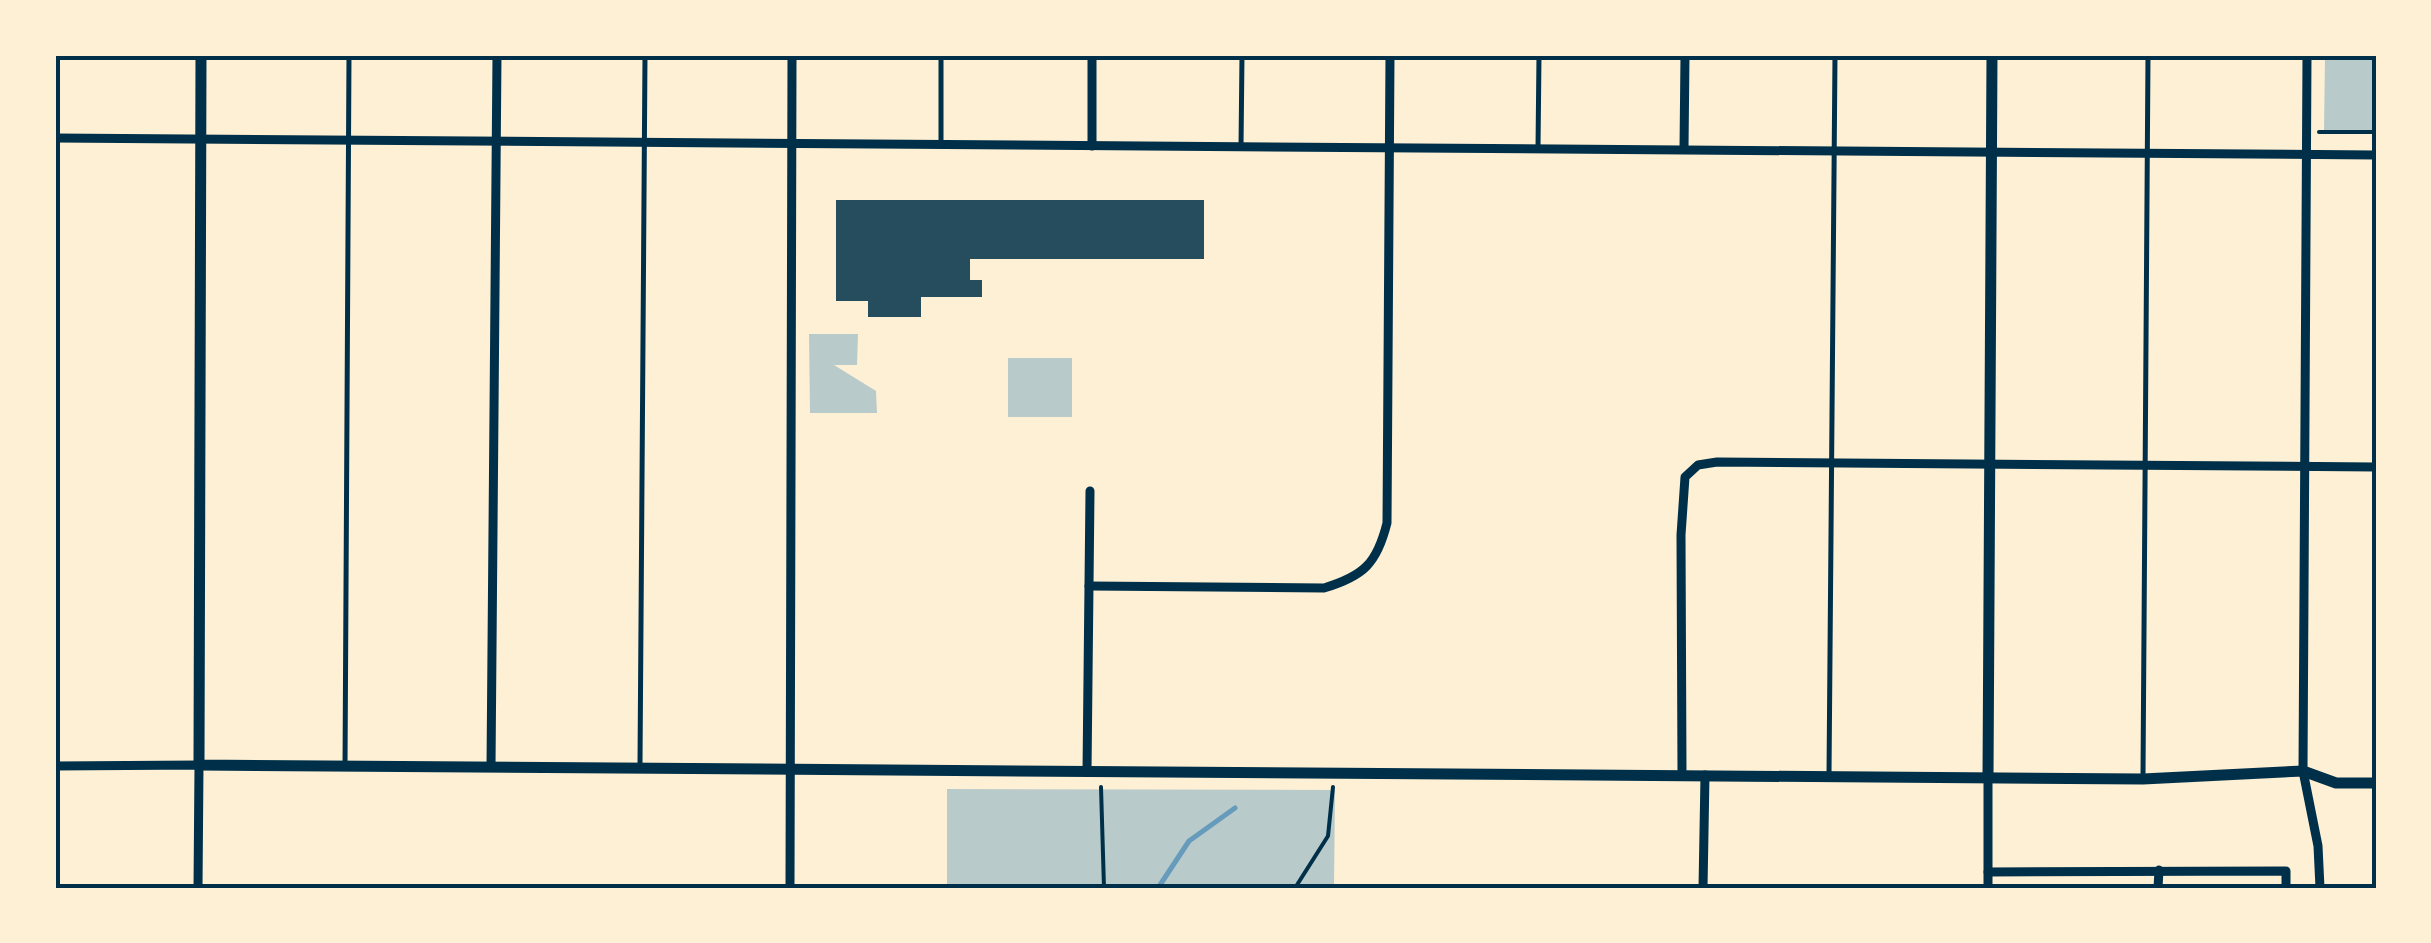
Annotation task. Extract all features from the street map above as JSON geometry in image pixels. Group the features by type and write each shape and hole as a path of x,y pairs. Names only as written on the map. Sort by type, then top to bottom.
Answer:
{"street":[{"path":"198,888 201,55"},
{"path":"491,767 497,55"},
{"path":"790,888 792,55"},
{"path":"1092,55 1092,146"},
{"path":"1090,586 1324,588 1351,580 1370,565 1382,545 1387,523 1390,55"},
{"path":"1684,55 1684,149"},
{"path":"1988,888 1992,55"},
{"path":"2307,55 2303,771 2318,846 2320,888"},
{"path":"55,138 2376,155"},
{"path":"1682,775 1681,535 1685,477 1698,465 1716,462 2376,467"},
{"path":"1090,490 1094,772"},
{"path":"55,766 2143,779 2303,771 2336,783 2376,783"},
{"path":"1703,888 1704,775"},
{"path":"2158,870 2158,888"},
{"path":"1988,872 2286,871 2286,888"}],"lane":[{"path":"345,766 349,55"},
{"path":"640,768 645,55"},
{"path":"940,143 942,55"},
{"path":"1241,146 1242,55"},
{"path":"1538,55 1538,148"},
{"path":"1829,775 1835,55"},
{"path":"2143,779 2148,55"}],"path":[{"path":"2306,132 2376,132"},
{"path":"1094,772 1104,888"},
{"path":"1295,888 1328,836 1333,786 1322,787"}],"shaded area":[{"path":"2325,55 2376,55 2376,132 2324,132"},
{"path":"809,334 858,334 857,365 834,365 876,391 877,413 810,413"},
{"path":"1008,358 1072,358 1072,417 1008,417"},
{"path":"947,789 1335,790 1334,888 947,888"}],"building":[{"path":"836,200 1204,200 1204,259 970,259 970,280 982,280 982,297 921,297 921,317 868,317 868,301 836,301"}],"waterway":[{"path":"1158,888 1189,841 1235,808"}]}
